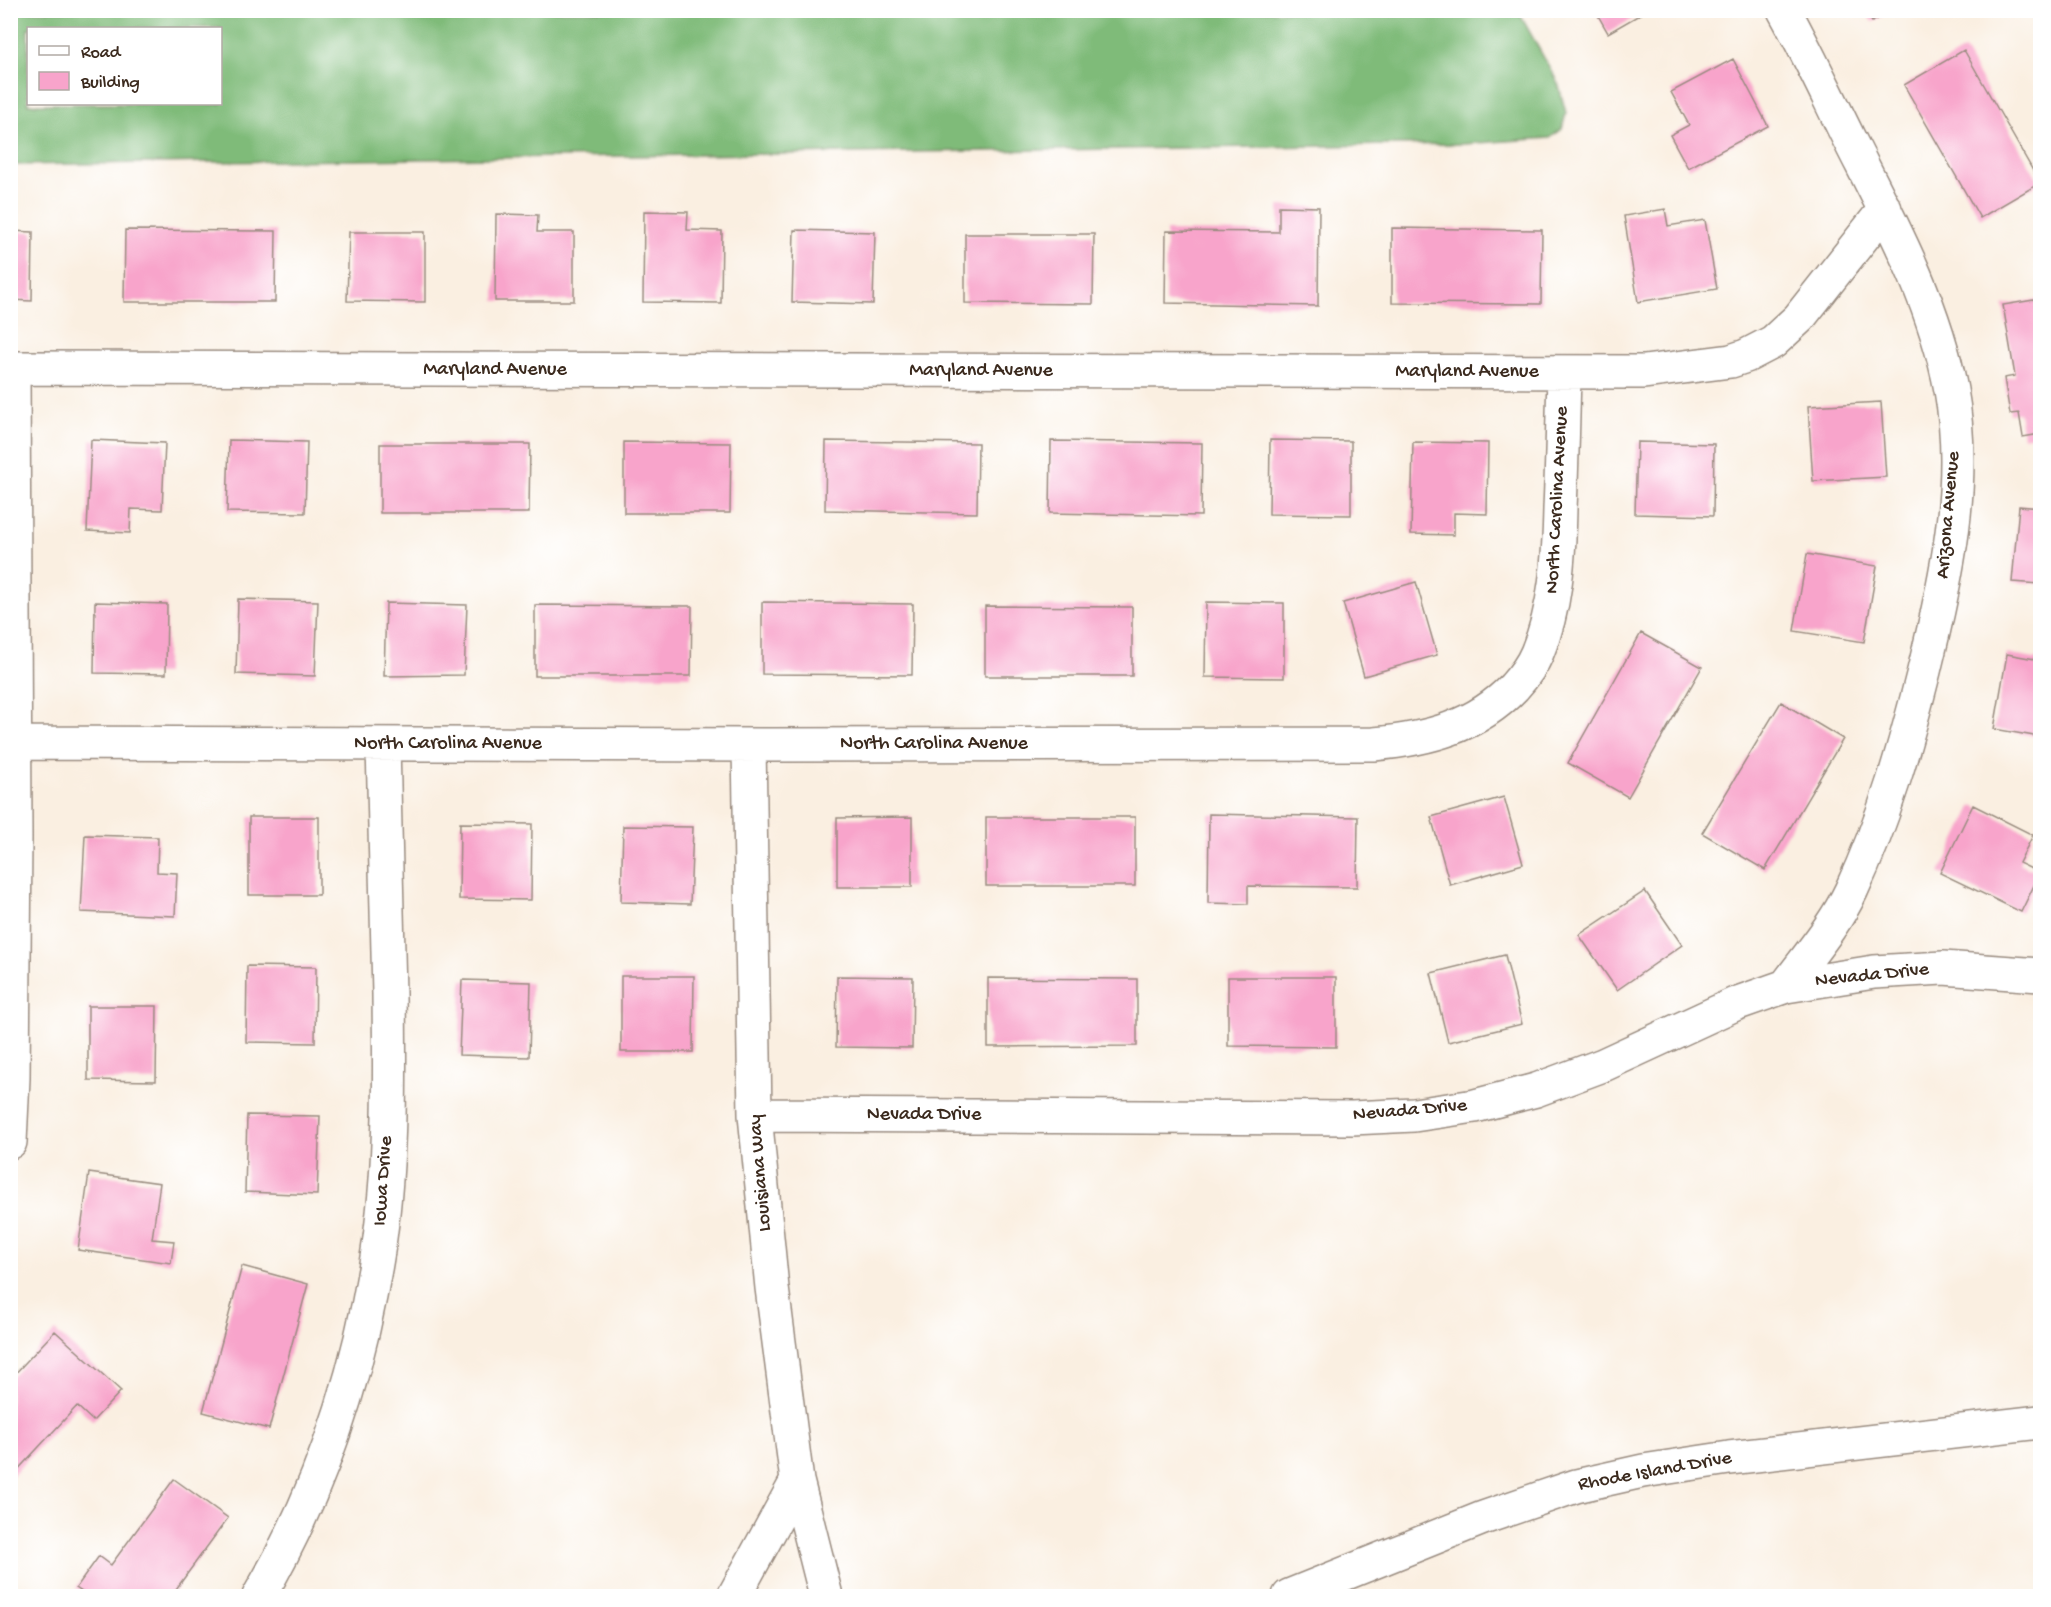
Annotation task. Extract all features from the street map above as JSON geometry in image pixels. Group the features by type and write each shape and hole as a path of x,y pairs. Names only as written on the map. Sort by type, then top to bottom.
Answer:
{"street":[{"name":"Arizona Avenue","path":"1784,10 1802,41 1885,209 1933,323 1951,392 1956,474 1951,536 1940,607 1912,718 1890,791 1850,892 1830,926 1786,986"},
{"name":"Maryland Avenue","path":"12,368 1644,372 1731,361 1773,342 1799,318 1885,209"},
{"path":"10,1142 13,1069 15,743 12,368"},
{"name":"North Carolina Avenue","path":"15,743 1374,744 1417,739 1474,720 1503,698 1520,680 1536,655 1546,629 1557,566 1564,372"},
{"name":"Iowa Drive","path":"260,1596 309,1501 332,1437 362,1332 380,1237 388,1141 390,1047 383,744"},
{"name":"Louisiana Way","path":"750,745 755,1115 771,1288 797,1481 826,1596"},
{"name":"Nevada Drive","path":"755,1115 1352,1118 1414,1115 1475,1106 1536,1090 1603,1065 1735,1004 1786,986 1874,972 1943,968 2040,975"},
{"name":"Rhode Island Drive","path":"1289,1596 1483,1518 1576,1485 1643,1471 1730,1458 2040,1422"},
{"path":"734,1596 797,1481"}],"green space":[{"path":"10,11 1518,11 1558,83 1566,113 1562,129 1550,138 1463,144 11,165"}],"building":[{"path":"1595,10 1648,10 1608,33"},
{"path":"1865,10 1892,10 1872,22"},
{"path":"1964,50 2040,183 1980,218 1904,85"},
{"path":"1733,59 1768,126 1688,168 1670,135 1689,125 1671,92"},
{"path":"1279,206 1319,207 1318,306 1165,303 1166,231 1279,232"},
{"path":"1665,209 1668,226 1705,220 1717,289 1638,302 1624,216"},
{"path":"644,211 688,212 687,230 722,231 721,303 643,302"},
{"path":"496,214 538,215 537,232 574,232 574,301 495,301"},
{"path":"1392,228 1542,230 1541,304 1392,303"},
{"path":"125,230 276,231 275,302 124,302"},
{"path":"794,230 875,232 873,304 792,302"},
{"path":"10,231 33,232 32,301 10,300"},
{"path":"349,232 425,232 425,302 347,301"},
{"path":"965,234 1094,234 1093,304 965,303"},
{"path":"2040,299 2040,434 2023,437 2019,413 2010,414 2004,378 2015,376 2003,305"},
{"path":"1881,402 1886,477 1813,481 1808,406"},
{"path":"91,440 165,443 162,510 131,509 130,533 87,531"},
{"path":"229,440 307,442 305,513 227,512"},
{"path":"1270,440 1351,441 1351,515 1269,514"},
{"path":"826,441 978,443 977,513 825,510"},
{"path":"1051,441 1202,443 1201,516 1050,513"},
{"path":"624,442 731,443 730,513 624,513"},
{"path":"1413,442 1488,443 1487,514 1454,513 1454,535 1411,534"},
{"path":"1637,442 1714,444 1713,516 1635,514"},
{"path":"380,444 530,444 529,513 380,513"},
{"path":"2019,506 2040,508 2040,584 2012,582"},
{"path":"1807,554 1877,566 1864,642 1794,631"},
{"path":"1416,582 1437,655 1364,676 1343,603"},
{"path":"238,599 318,601 315,676 236,674"},
{"path":"95,602 167,604 166,674 94,673"},
{"path":"762,602 913,604 912,675 762,674"},
{"path":"1206,602 1284,603 1284,678 1205,677"},
{"path":"386,603 467,605 464,675 384,676"},
{"path":"535,605 692,606 691,676 535,676"},
{"path":"985,606 1132,607 1132,676 985,676"},
{"path":"1641,633 1702,667 1628,797 1568,763"},
{"path":"2007,654 2040,660 2040,737 1994,729"},
{"path":"1781,702 1843,739 1765,870 1702,833"},
{"path":"1504,797 1523,864 1450,885 1431,817"},
{"path":"1973,805 2033,835 2019,863 2040,873 2021,912 1940,873"},
{"path":"1209,814 1358,817 1357,887 1248,886 1248,904 1208,903"},
{"path":"249,817 319,817 319,895 249,895"},
{"path":"912,817 912,887 837,887 837,818"},
{"path":"986,817 1135,817 1135,886 986,886"},
{"path":"460,823 532,824 531,900 459,899"},
{"path":"623,826 693,827 690,904 621,902"},
{"path":"85,835 158,837 157,872 177,873 175,916 81,912"},
{"path":"1645,891 1682,945 1617,990 1579,935"},
{"path":"1505,955 1522,1024 1448,1042 1431,973"},
{"path":"247,966 316,967 315,1043 246,1042"},
{"path":"621,976 694,976 693,1052 621,1052"},
{"path":"837,976 913,977 912,1048 836,1047"},
{"path":"1228,977 1336,977 1336,1047 1228,1046"},
{"path":"988,978 1137,979 1137,1046 988,1047"},
{"path":"462,980 531,982 529,1057 459,1055"},
{"path":"88,1006 157,1006 156,1081 88,1080"},
{"path":"247,1115 320,1116 317,1195 245,1192"},
{"path":"89,1173 160,1183 152,1239 174,1241 171,1263 78,1250"},
{"path":"242,1266 308,1284 269,1429 203,1412"},
{"path":"55,1331 121,1391 93,1421 77,1406 10,1478 10,1379"},
{"path":"174,1479 228,1518 171,1596 88,1596 76,1588 99,1556 111,1565"}]}
